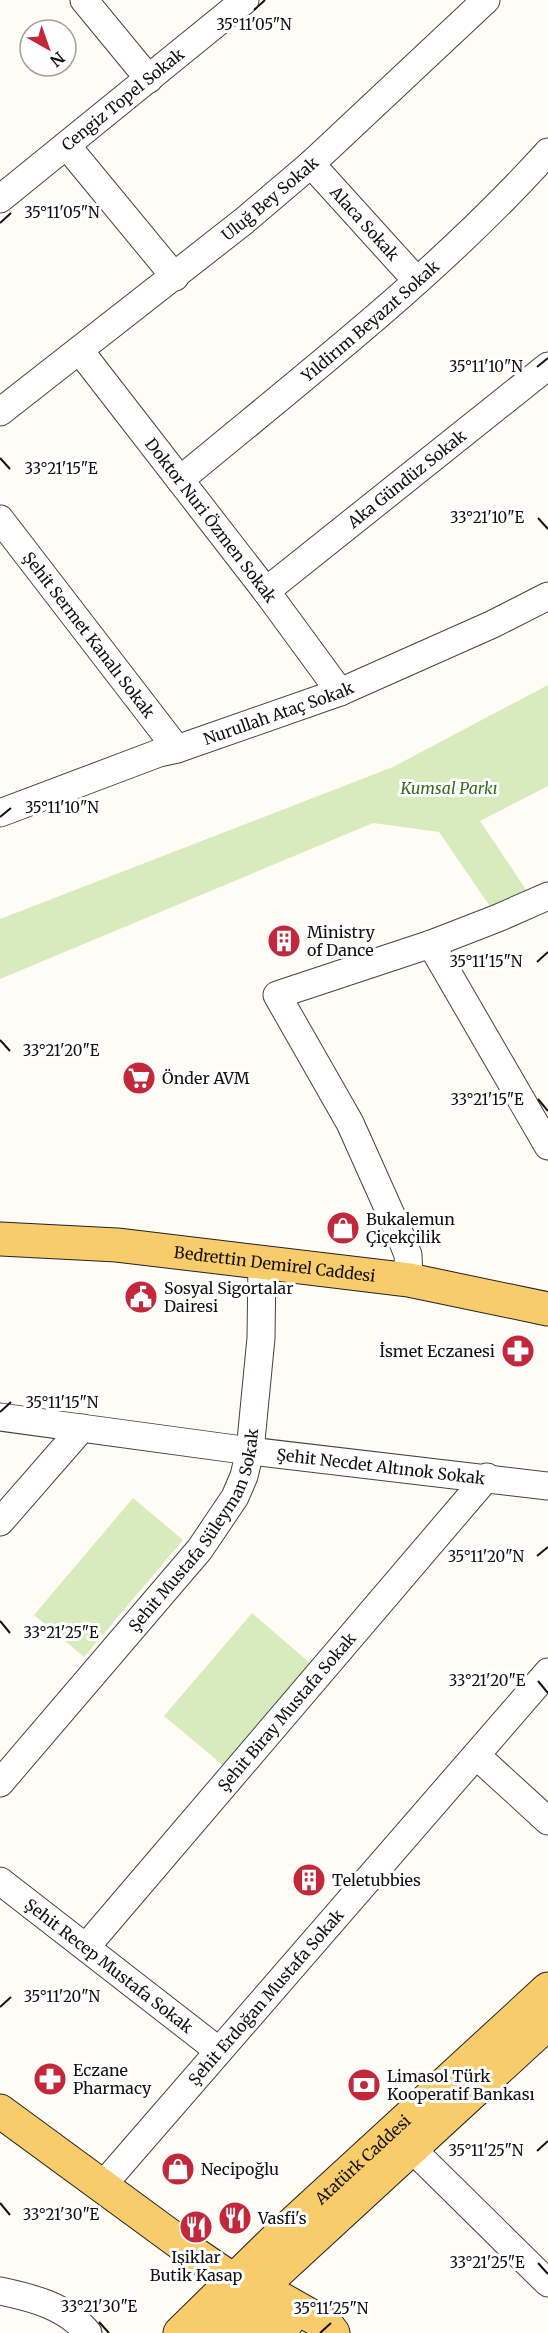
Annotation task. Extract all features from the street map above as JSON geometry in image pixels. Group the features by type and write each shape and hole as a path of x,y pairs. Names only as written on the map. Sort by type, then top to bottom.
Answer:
{"main road":[{"name":"Bedrettin Demirel Caddesi","path":"0,1239 117,1245 409,1280 548,1309"},
{"name":"Atatürk Caddesi","path":"201,2329 247,2289 285,2248 548,1989"},
{"name":"Atatürk Caddesi","path":"285,2248 412,2149 548,2023"},
{"path":"0,2111 195,2254 247,2289 313,2328"},
{"path":"195,2254 235,2249 285,2248 297,2276 313,2328"},
{"path":"195,2254 199,2275 201,2329 260,2319 313,2328"}],"street":[{"path":"84,0 149,79"},
{"name":"Cengiz Topel Sokak","path":"0,199 245,0"},
{"name":"Uluğ Bey Sokak","path":"0,412 175,277 311,164 486,0"},
{"path":"67,146 175,277"},
{"name":"Yıldirım Beyazıt Sokak","path":"180,480 417,281 494,208 548,152"},
{"name":"Alaca Sokak","path":"311,164 417,281"},
{"name":"Doktor Nuri Özmen Sokak","path":"80,351 266,591 340,692"},
{"name":"Aka Gündüz Sokak","path":"266,591 546,373"},
{"name":"Şehit Sermet Kanalı Sokak","path":"0,519 177,749"},
{"name":"Nurullah Ataç Sokak","path":"0,813 159,753 177,749 340,692 463,638 548,596"},
{"path":"409,1280 408,1255 350,1123 278,996 431,944 548,896"},
{"path":"431,944 548,1146"},
{"name":"Şehit Mustafa Süleyman Sokak","path":"0,1783 200,1549 236,1497 250,1451 261,1338 262,1262"},
{"name":"Şehit Necdet Altınok Sokak","path":"0,1417 250,1451 548,1486"},
{"path":"0,1522 81,1428"},
{"name":"Şehit Biray Mustafa Sokak","path":"86,1947 487,1478"},
{"name":"Şehit Erdoğan Mustafa Sokak","path":"102,2186 548,1672"},
{"path":"477,1756 548,1821"},
{"name":"Şehit Recep Mustafa Sokak","path":"0,1881 219,2051"},
{"path":"412,2149 548,2283"},
{"path":"0,2291 28,2297 58,2308 78,2321 88,2333"}],"green space":[{"name":"Kumsal Parkı","path":"548,685 548,786 480,821 535,903 498,918 439,832 373,823 0,979 0,919 393,767"},
{"path":"133,1498 183,1540 84,1657 34,1615"},
{"path":"252,1613 311,1664 224,1766 164,1716"}],"place":[{"name":"Ministry of Dance","path":"284,941"},
{"name":"Önder AVM","path":"139,1078"},
{"name":"Bukalemun Çiçekçilik","path":"343,1228"},
{"name":"Sosyal Sigortalar Dairesi","path":"141,1297"},
{"name":"İsmet Eczanesi","path":"518,1351"},
{"name":"Teletubbies","path":"309,1880"},
{"name":"Eczane Pharmacy","path":"50,2079"},
{"name":"Limasol Türk Kooperatif Bankası","path":"364,2085"},
{"name":"Necipoğlu","path":"178,2169"},
{"name":"Vasfi's","path":"235,2218"},
{"name":"Işiklar Butik Kasap","path":"196,2227"}]}
